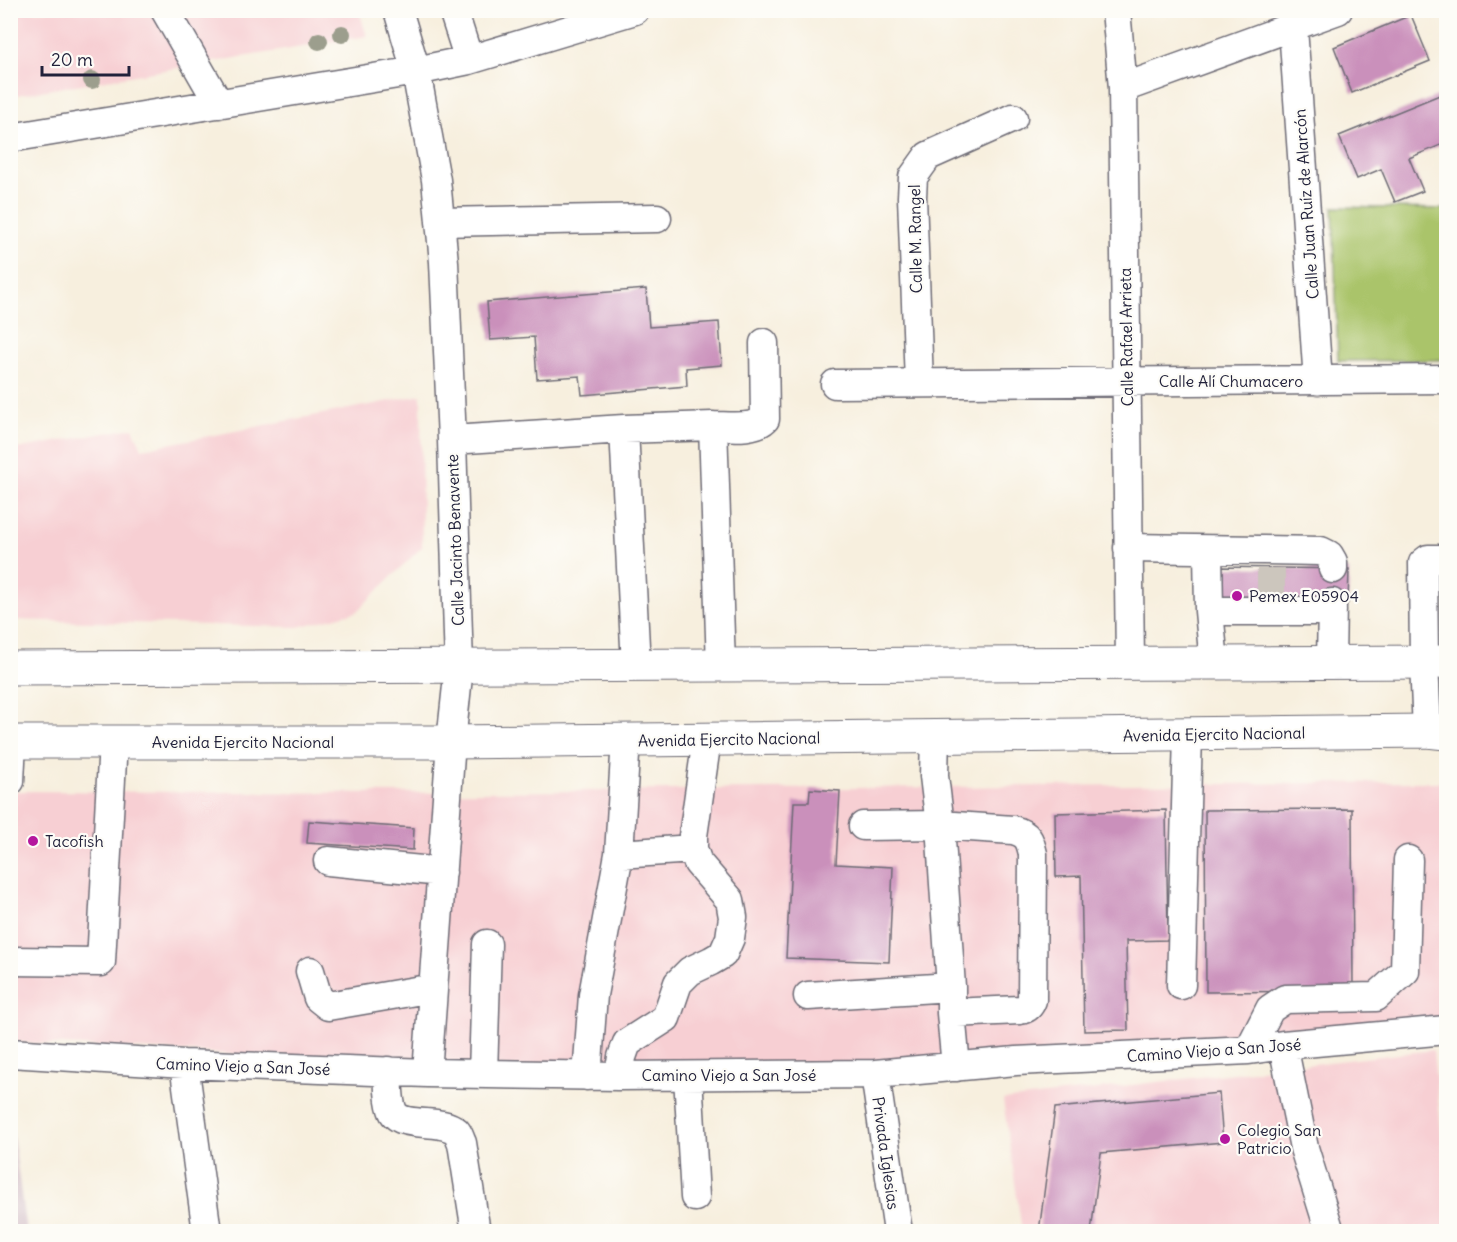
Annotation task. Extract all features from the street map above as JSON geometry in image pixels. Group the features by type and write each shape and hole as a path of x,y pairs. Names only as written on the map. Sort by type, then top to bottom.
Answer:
{"main road":[{"path":"10,668 1436,662"},
{"name":"Avenida Ejercito Nacional","path":"11,742 451,742 1437,732"}],"street":[{"path":"165,10 219,104"},
{"name":"Calle Jacinto Benavente","path":"398,10 416,71 436,180 444,262 459,667 451,742 427,1072"},
{"path":"453,10 469,60"},
{"path":"10,138 416,71 469,60 635,10"},
{"name":"Calle Rafael Arrieta","path":"1116,10 1123,88 1130,663"},
{"path":"1123,88 1338,10"},
{"name":"Calle Juan Ruíz de Alarcón","path":"1293,28 1318,381"},
{"name":"Calle M. Rangel","path":"919,383 913,177 928,156 1013,118"},
{"path":"440,222 657,218"},
{"path":"452,440 624,429 759,424 765,419 764,343"},
{"name":"Calle Alí Chumacero","path":"835,384 1446,379"},
{"path":"713,426 721,666"},
{"path":"624,429 636,666"},
{"path":"1128,548 1208,550 1271,559 1321,551 1329,555 1333,562 1332,569"},
{"path":"1208,550 1209,611 1214,663"},
{"path":"1437,732 1436,662 1424,563 1428,559 1446,559"},
{"path":"1209,611 1271,607 1332,607 1331,663"},
{"path":"1181,985 1188,734"},
{"path":"935,736 934,776 940,825 956,1067"},
{"path":"619,1076 627,1043 666,1018 678,983 690,970 723,954 730,938 733,917 729,900 698,863 693,849 707,739"},
{"path":"587,1076 593,995 619,854 626,740"},
{"path":"10,781 11,742"},
{"path":"10,961 101,962 113,742"},
{"path":"808,996 951,1000 1020,1010 1031,1004 1033,854 1026,836 1022,832 1013,830 940,825 863,826"},
{"path":"619,854 693,849"},
{"path":"1249,1050 1270,1009 1285,999 1376,997 1405,971 1408,860"},
{"path":"328,861 442,872"},
{"path":"483,1074 487,944"},
{"path":"310,971 318,998 328,1006 433,988"},
{"name":"Camino Viejo a San José","path":"10,1053 184,1064 483,1074 688,1076 875,1074 1016,1061 1249,1050 1446,1030"},
{"path":"1283,1046 1304,1148 1330,1232"},
{"path":"184,1064 207,1232"},
{"path":"388,1071 392,1110 397,1118 446,1125 457,1132 462,1143 476,1232"},
{"name":"Privada Iglesias","path":"875,1074 898,1232"},
{"path":"688,1076 695,1197"}],"shaded area":[{"path":"11,11 359,11 367,36 11,96"},
{"path":"421,395 422,547 356,612 298,627 11,620 11,450 133,428 142,449"},
{"path":"1446,782 1446,1036 724,1073 427,1065 11,1042 11,791 400,793"},
{"name":"Colegio San Patricio","path":"1433,1050 1446,1178 1446,1231 1022,1231 1003,1100"},
{"path":"11,1120 26,1231 11,1231"}],"green space":[{"path":"1333,207 1446,209 1446,360 1338,361"}],"building":[{"path":"1411,15 1430,61 1352,93 1334,47"},
{"path":"1442,94 1446,105 1446,143 1409,158 1423,191 1395,202 1381,169 1357,179 1339,136"},
{"path":"646,289 649,327 719,322 722,365 686,368 687,386 582,395 580,376 537,379 534,337 490,340 487,302"},
{"path":"1220,567 1349,569 1348,603 1219,601"},
{"path":"810,789 840,791 836,864 893,867 889,962 786,958 794,802 809,802"},
{"path":"1352,809 1353,991 1206,992 1205,810"},
{"path":"1166,810 1168,940 1126,941 1128,1030 1084,1031 1081,876 1056,877 1055,813"},
{"path":"309,821 414,828 413,850 307,843"},
{"path":"1219,1093 1223,1142 1101,1153 1091,1232 1039,1232 1055,1108"}],"tunnel":[{"path":"1271,568 1271,602"}],"place":[{"name":"Pemex E05904","path":"1237,596"},
{"name":"Tacofish","path":"33,841"},
{"name":"Colegio San Patricio","path":"1225,1139"}]}
